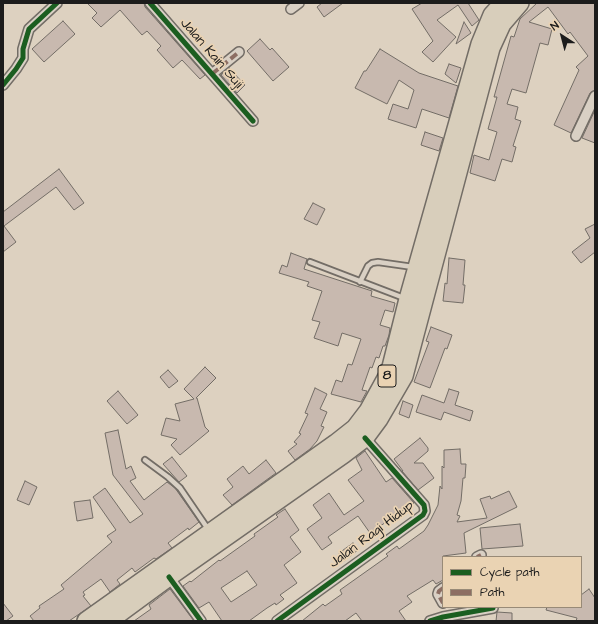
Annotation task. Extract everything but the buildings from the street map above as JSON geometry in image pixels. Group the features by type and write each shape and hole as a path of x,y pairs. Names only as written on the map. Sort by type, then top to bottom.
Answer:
{"highway":[{"name":"8","path":"86,621 355,428 368,411 390,371 408,299 480,44 492,15 513,4"},
{"name":"8","path":"109,621 344,454 365,438 379,419 404,376 491,48 513,4"}],"street":[{"path":"3,85 16,70 23,58 23,50 28,29 57,3"},
{"name":"Jalan Kain Suji","path":"150,3 253,121"},
{"path":"212,74 239,52"},
{"path":"576,136 595,96"},
{"name":"Jalan Ragi Hidup","path":"277,621 424,515 424,505 365,438"},
{"path":"169,577 202,621"},
{"path":"442,589 438,594 442,602"},
{"path":"443,617 445,608"},
{"path":"430,621 443,617 493,608"}],"lane":[{"path":"310,262 408,299"},
{"path":"360,282 368,266 372,263 378,262 417,268"},
{"path":"145,460 180,488 211,532"}],"marked path":[{"path":"212,74 239,52"},
{"path":"442,589 438,594 442,601"}],"cycle path":[{"path":"3,85 23,58 23,49 29,29 57,3"},
{"path":"150,3 253,121"},
{"path":"277,621 423,515 425,511 424,505 365,438"},
{"path":"169,577 201,621"},
{"path":"430,621 443,617 493,608"}]}
